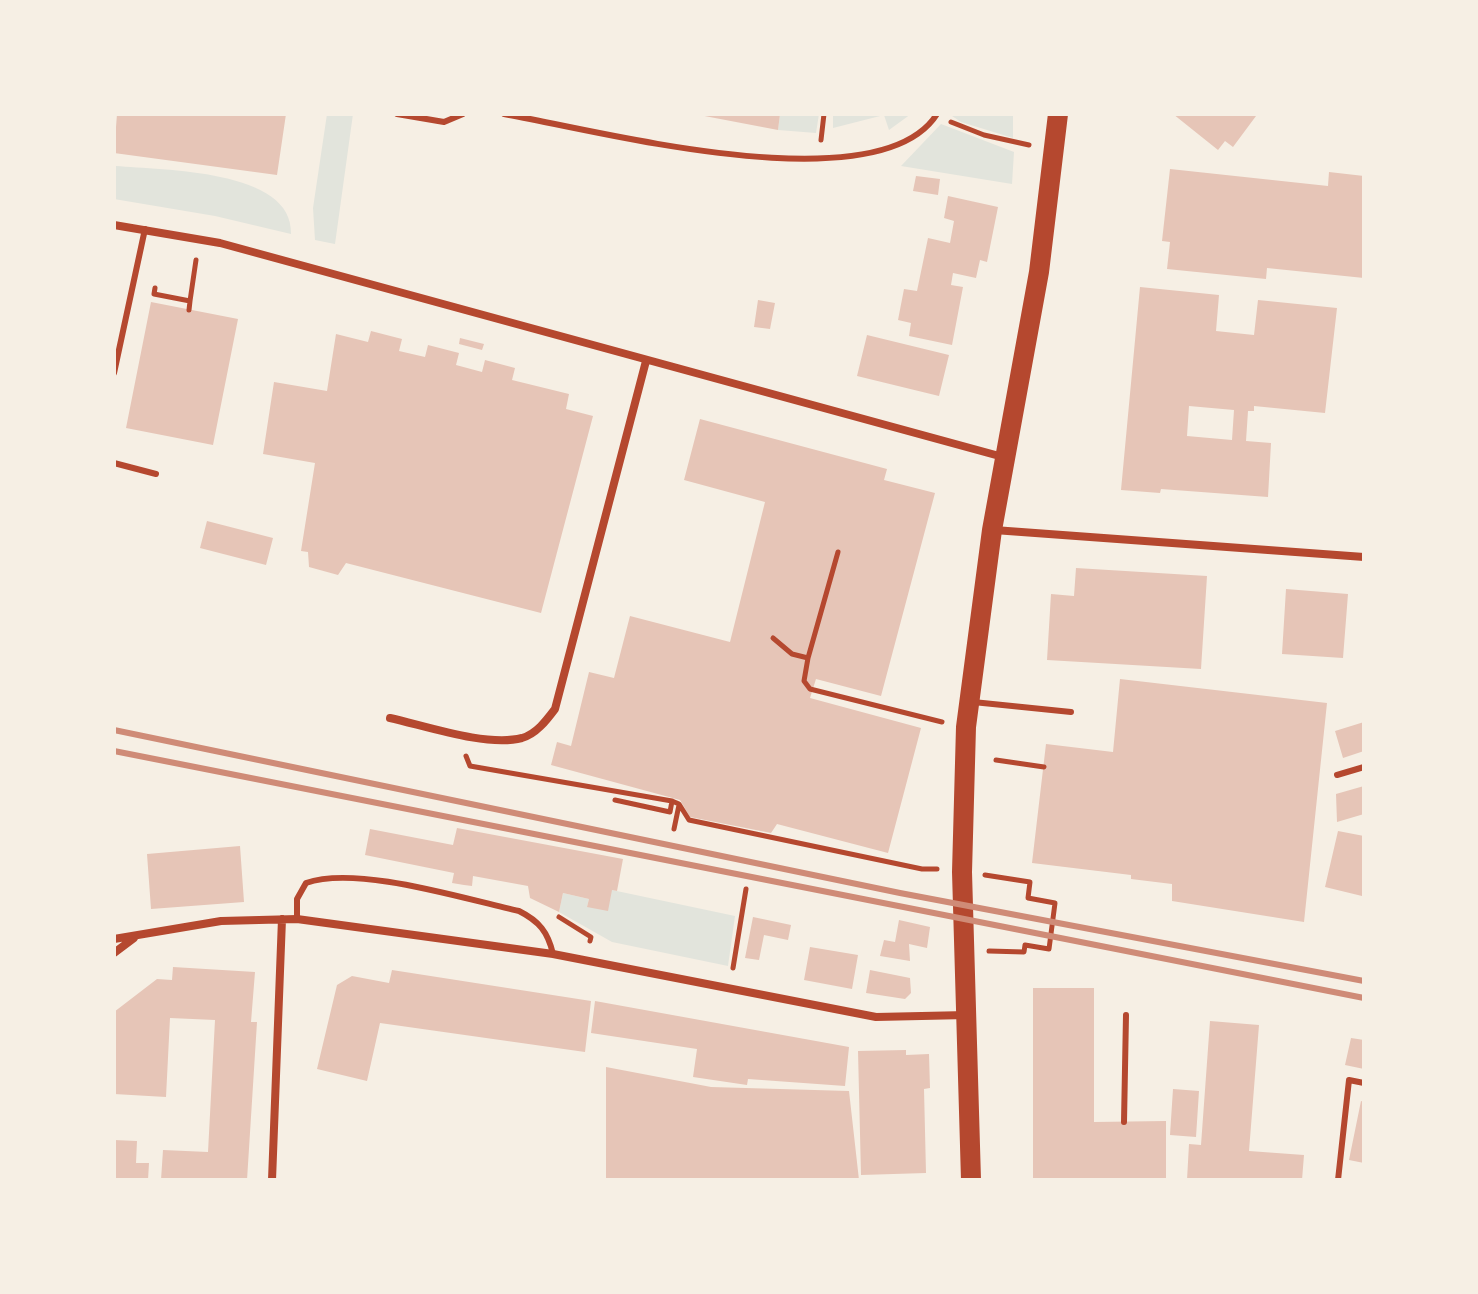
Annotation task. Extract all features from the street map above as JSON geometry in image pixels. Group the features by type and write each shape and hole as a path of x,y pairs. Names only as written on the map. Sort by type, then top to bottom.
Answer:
{"main road":[{"path":"971,1180 962,903 966,727 992,530 1039,272 1058,114"}],"street":[{"path":"114,225 220,243 1005,458"},
{"path":"390,718 501,740 524,737 544,724 555,709 646,361"},
{"path":"992,530 1364,557"},
{"path":"272,1180 282,919"},
{"path":"114,939 221,921 297,919 553,954 876,1017 968,1015"},
{"path":"114,953 134,937"}],"lane":[{"path":"397,114 444,122 463,114"},
{"path":"504,114 702,150 820,161 882,152 911,141 938,114"},
{"path":"114,373 145,229"},
{"path":"114,463 156,474"},
{"path":"969,702 1071,712"},
{"path":"1337,775 1364,767"},
{"path":"297,919 297,899 306,883 323,877 356,877 519,911 537,920 550,939 553,954"},
{"path":"1124,1122 1126,1015"},
{"path":"1338,1180 1349,1080 1364,1083"}],"path":[{"path":"938,114 984,135 1021,145 1054,146"},
{"path":"185,258 198,261 189,310"},
{"path":"156,280 154,294 190,301"},
{"path":"838,552 804,681 810,689 902,715 966,727"},
{"path":"773,638 792,654 808,658"},
{"path":"456,733 470,766 672,801 679,804 689,820 922,869 937,869"},
{"path":"996,760 1044,767"},
{"path":"615,800 670,812 672,801"},
{"path":"674,829 679,804"},
{"path":"985,875 1030,882 1028,898 1055,903 1049,949 1025,945 1024,952 988,951"},
{"path":"729,989 746,889"},
{"path":"552,913 591,937 587,960"}],"shaded area":[{"path":"327,114 353,114 335,244 315,240 313,208"},
{"path":"780,114 819,114 816,133 778,130"},
{"path":"833,114 911,114 889,130 884,115 833,128"},
{"path":"949,114 1013,114 1013,138 961,122"},
{"path":"941,124 1014,152 1012,184 901,166"},
{"path":"114,160 116,166 192,172 249,185 271,197 286,213 291,234 215,216 114,199"},
{"path":"612,890 735,916 728,966 612,942 559,912 563,893 589,899 587,907"}],"building":[{"path":"117,114 286,114 277,175 114,153"},
{"path":"694,114 780,114 778,130"},
{"path":"1173,114 1256,116 1233,147 1225,141 1218,150"},
{"path":"1170,169 1328,186 1329,172 1364,176 1364,278 1267,268 1266,279 1167,269 1170,242 1162,241"},
{"path":"916,176 940,179 938,195 913,191"},
{"path":"948,196 998,207 987,262 980,260 976,278 953,273 951,285 963,287 952,345 909,336 911,323 898,320 904,289 917,291 928,238 950,243 954,221 944,218"},
{"path":"1140,287 1219,295 1216,331 1254,335 1258,300 1337,308 1325,413 1254,406 1254,411 1248,411 1246,441 1271,443 1268,497 1161,489 1160,493 1121,490","holes":["1189,406 1234,410 1232,440 1187,436"]},
{"path":"758,300 775,303 770,329 754,327"},
{"path":"151,302 238,319 213,445 126,428"},
{"path":"371,331 402,339 399,351 425,357 428,345 459,353 456,365 482,372 485,360 515,368 512,380 569,394 566,409 593,416 541,613 346,563 338,575 309,567 308,552 301,551 315,463 263,454 274,382 327,391 336,334 368,342"},
{"path":"867,335 949,355 939,396 857,376"},
{"path":"460,338 484,344 482,350 459,344"},
{"path":"700,419 887,469 884,480 935,493 881,696 816,679 810,698 921,728 888,853 777,824 771,833 690,817 680,800 551,765 557,742 571,746 589,672 614,678 630,616 730,642 765,502 684,480"},
{"path":"207,521 273,538 266,565 200,548"},
{"path":"1076,568 1207,576 1201,669 1047,660 1051,594 1074,596"},
{"path":"1286,589 1348,594 1343,658 1282,654"},
{"path":"1120,679 1327,703 1304,922 1172,901 1172,884 1131,879 1131,875 1032,863 1046,744 1113,752"},
{"path":"1364,722 1364,751 1343,758 1335,731"},
{"path":"1364,786 1364,814 1337,822 1336,794"},
{"path":"457,828 623,859 617,891 612,890 608,911 587,907 589,899 563,893 559,912 530,898 528,886 473,876 472,886 452,883 454,873 365,855 370,829 453,845"},
{"path":"1338,831 1364,836 1362,896 1325,887"},
{"path":"240,846 244,902 151,909 147,854"},
{"path":"753,917 791,925 788,940 764,935 759,960 745,958"},
{"path":"899,920 930,927 927,948 909,944 910,961 880,956 884,940 895,942"},
{"path":"810,947 858,955 852,989 804,980"},
{"path":"173,967 255,972 251,1022 257,1022 247,1180 161,1180 163,1150 208,1152 215,1020 170,1018 166,1097 114,1094 114,1012 157,979 172,980"},
{"path":"392,970 591,1001 585,1052 380,1023 367,1081 317,1069 337,985 352,976 389,983"},
{"path":"870,970 910,978 911,993 905,999 866,993"},
{"path":"1033,988 1094,988 1094,1122 1166,1121 1166,1180 1033,1180"},
{"path":"595,1001 849,1047 845,1086 748,1079 747,1085 693,1077 697,1049 591,1033"},
{"path":"1210,1021 1259,1025 1249,1151 1304,1155 1302,1180 1187,1180 1189,1144 1201,1145"},
{"path":"1351,1038 1364,1040 1364,1069 1345,1065"},
{"path":"906,1050 906,1055 929,1054 930,1088 924,1089 926,1173 861,1175 858,1051"},
{"path":"606,1067 711,1087 849,1091 859,1180 606,1180"},
{"path":"1173,1089 1199,1091 1196,1137 1170,1135"},
{"path":"1361,1101 1364,1102 1364,1163 1349,1160"},
{"path":"114,1140 137,1141 136,1163 149,1163 148,1180 114,1180"}],"railway":[{"path":"114,730 900,893 1364,981"},
{"path":"114,751 1364,998"}]}
